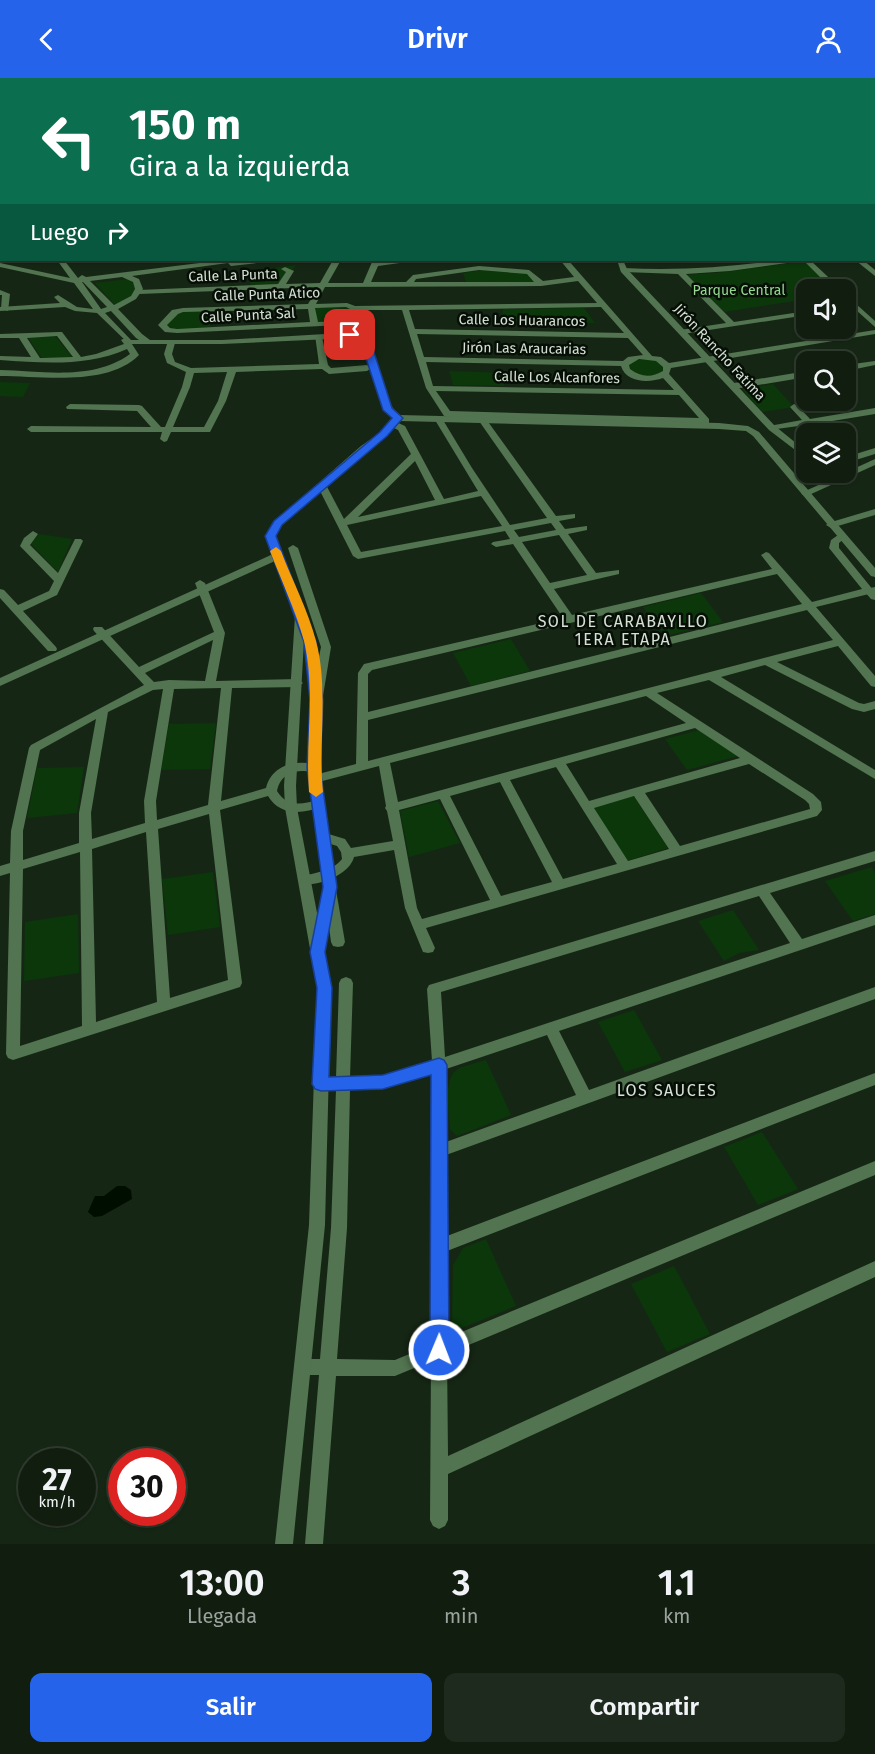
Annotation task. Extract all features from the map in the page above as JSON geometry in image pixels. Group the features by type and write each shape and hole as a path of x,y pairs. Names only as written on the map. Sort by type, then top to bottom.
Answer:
{"street":[{"path":"62,261 66,269 114,308 141,338 147,341"},
{"path":"0,373 73,374 91,372 119,366 135,355 98,310 70,261"},
{"path":"42,306 58,297 62,288 81,282 230,261"},
{"path":"127,276 257,261"},
{"path":"315,325 311,306 336,261"},
{"path":"366,285 375,264 399,261"},
{"path":"565,261 649,357"},
{"name":"Jirón Rancho Fatima","path":"620,261 624,270 772,428 796,447"},
{"path":"624,270 681,273 721,271 787,261"},
{"path":"807,261 826,279"},
{"path":"860,261 875,274"},
{"path":"0,265 81,282"},
{"path":"408,285 413,277 479,268 529,272 541,284"},
{"path":"50,275 60,274 66,269"},
{"path":"681,273 732,324"},
{"path":"280,287 287,274"},
{"path":"0,292 6,294 2,309 42,306 66,306 83,310 114,308 128,302 139,292 138,284 127,276"},
{"name":"Calle La Punta","path":"139,292 322,285 541,284 580,278"},
{"path":"58,297 66,306"},
{"name":"Calle Punta Atico","path":"180,310 347,305 354,308 405,308 604,305"},
{"name":"Calle Punta Sal","path":"180,310 163,323 163,328 189,331 346,322 354,308"},
{"path":"405,308 430,388 444,412 451,415 704,422 706,419 682,393 666,370 662,361 649,357 635,358 625,364 628,372 639,378 653,378 666,370 709,359 875,332"},
{"path":"856,311 875,325"},
{"path":"683,332 796,315"},
{"name":"Calle Los Huarancos","path":"412,331 631,336"},
{"path":"0,336 59,334 80,360"},
{"path":"21,335 37,360"},
{"path":"0,358 80,360 109,355 134,343 147,341 171,343 350,335 363,340 388,410 402,428 441,502"},
{"path":"318,337 324,366 329,371 367,368"},
{"path":"129,345 147,341"},
{"path":"171,343 168,354 171,363 190,371 324,366"},
{"name":"Jirón Las Araucarias","path":"421,359 625,364"},
{"path":"856,366 875,363"},
{"path":"31,429 209,429 232,370"},
{"path":"164,439 163,429 186,387 190,371"},
{"path":"734,386 796,376"},
{"name":"Calle Los Alcanfores","path":"430,388 682,393"},
{"path":"794,406 808,422"},
{"path":"70,407 139,408 163,429"},
{"path":"105,429 111,407"},
{"path":"772,428 875,411"},
{"path":"439,420 506,527 570,620"},
{"path":"338,942 314,773 316,700 310,642 276,552 271,536 273,529 395,421 735,426 748,429 756,434 796,481"},
{"path":"483,421 594,576"},
{"path":"856,457 875,451"},
{"path":"344,522 416,454"},
{"path":"806,493 875,462"},
{"path":"798,483 841,537 875,574"},
{"path":"322,485 344,522 358,556 572,516"},
{"path":"344,522 484,493"},
{"path":"831,525 875,512"},
{"path":"496,544 584,528"},
{"path":"33,534 27,540 26,546 60,580"},
{"path":"364,717 809,606 873,593 834,548 834,542 841,537"},
{"path":"16,610 53,593 78,541"},
{"path":"293,548 326,647 316,700"},
{"path":"0,682 100,632 276,552"},
{"path":"766,555 875,683"},
{"path":"362,766 363,673 368,667 779,570"},
{"path":"547,587 615,572"},
{"path":"201,586 220,633 210,684"},
{"path":"0,592 52,649"},
{"path":"284,1544 317,1225 324,988 291,808 291,768 298,683 300,617"},
{"path":"0,673 52,649 100,632"},
{"path":"100,632 151,686"},
{"path":"138,672 220,633"},
{"path":"271,791 275,777 291,768 314,773 362,766 840,642"},
{"path":"766,661 856,706 864,708 875,705"},
{"path":"711,676 875,775"},
{"path":"227,684 214,808 235,983 13,1054 19,819 35,748 151,686 169,684 298,683"},
{"path":"164,1005 150,801 169,684"},
{"path":"418,925 813,813 816,810 814,802 809,797 647,692"},
{"path":"89,1030 84,813 103,710"},
{"path":"391,808 697,724"},
{"path":"586,806 750,759"},
{"path":"384,760 411,908 428,948"},
{"path":"559,762 624,867"},
{"path":"503,777 560,885"},
{"path":"0,871 271,791"},
{"path":"271,791 280,804 291,808 317,804"},
{"path":"638,791 677,852"},
{"path":"443,794 498,903"},
{"path":"322,837 341,842 348,853"},
{"path":"348,853 399,846"},
{"path":"318,952 329,881 344,865 348,853"},
{"path":"439,1520 439,1065 434,989 875,856"},
{"path":"305,880 329,881"},
{"path":"760,889 799,946"},
{"path":"321,1084 383,1082 875,920"},
{"path":"314,1544 339,1228 346,983"},
{"path":"439,1151 875,993"},
{"path":"550,1028 585,1098"},
{"path":"440,1246 875,1079"},
{"path":"302,1367 395,1368 875,1168"},
{"path":"439,1469 875,1269"}],"green space":[{"name":"Parque Central","path":"804,261 824,279 796,279 796,301 724,312 686,275"},
{"path":"296,265 284,285 250,287 252,271"},
{"path":"482,270 528,274 536,283 466,282 463,273"},
{"path":"128,279 133,283 135,290 130,297 115,305 95,283"},
{"path":"315,308 350,308 343,321 316,324"},
{"path":"584,308 595,323 501,322 503,309"},
{"path":"210,311 210,329 175,330 165,324 179,312"},
{"path":"55,336 73,358 41,357 28,337"},
{"path":"638,359 656,360 665,369 661,374 643,377 629,371 628,365"},
{"path":"449,371 504,373 504,386 453,385"},
{"path":"0,382 30,383 23,397 0,396"},
{"path":"773,384 794,407 762,412 742,389"},
{"path":"39,534 72,539 58,572 30,543"},
{"path":"701,593 723,622 665,636 643,607"},
{"path":"511,639 530,671 471,686 453,653"},
{"path":"216,723 210,769 161,770 169,724"},
{"path":"699,730 738,756 687,770 665,739"},
{"path":"84,767 77,813 27,818 37,768"},
{"path":"634,796 668,848 627,861 593,807"},
{"path":"438,801 460,843 409,857 400,811"},
{"path":"872,867 875,875 875,914 853,921 825,881"},
{"path":"213,872 220,927 168,935 162,879"},
{"path":"733,910 759,950 739,953 724,961 698,921"},
{"path":"78,914 79,973 24,981 25,922"},
{"path":"634,1010 662,1060 625,1072 598,1022"},
{"path":"486,1060 511,1115 457,1136 450,1129 448,1088 450,1080 458,1069"},
{"path":"762,1132 798,1189 758,1205 724,1147"},
{"path":"486,1239 516,1306 457,1330 452,1326 453,1265 463,1248"},
{"path":"674,1266 710,1334 667,1352 631,1284"}],"shaded area":[{"path":"117,1186 125,1186 131,1190 132,1199 102,1216 94,1217 88,1212 95,1196 104,1196"}],"slow traffic":[{"path":"276,551 310,642 316,700 314,768 316,792"}],"district":[{"name":"SOL DE CARABAYLLO 1ERA ETAPA","path":"623,630"},
{"name":"LOS SAUCES","path":"667,1090"}],"route":[{"path":"350,335 363,340 367,346 388,410 398,418 390,429 364,448 278,523 271,536 310,642 316,700 314,768 317,804 330,887 318,952 324,988 321,1084 383,1082 439,1065 439,1350"}]}
